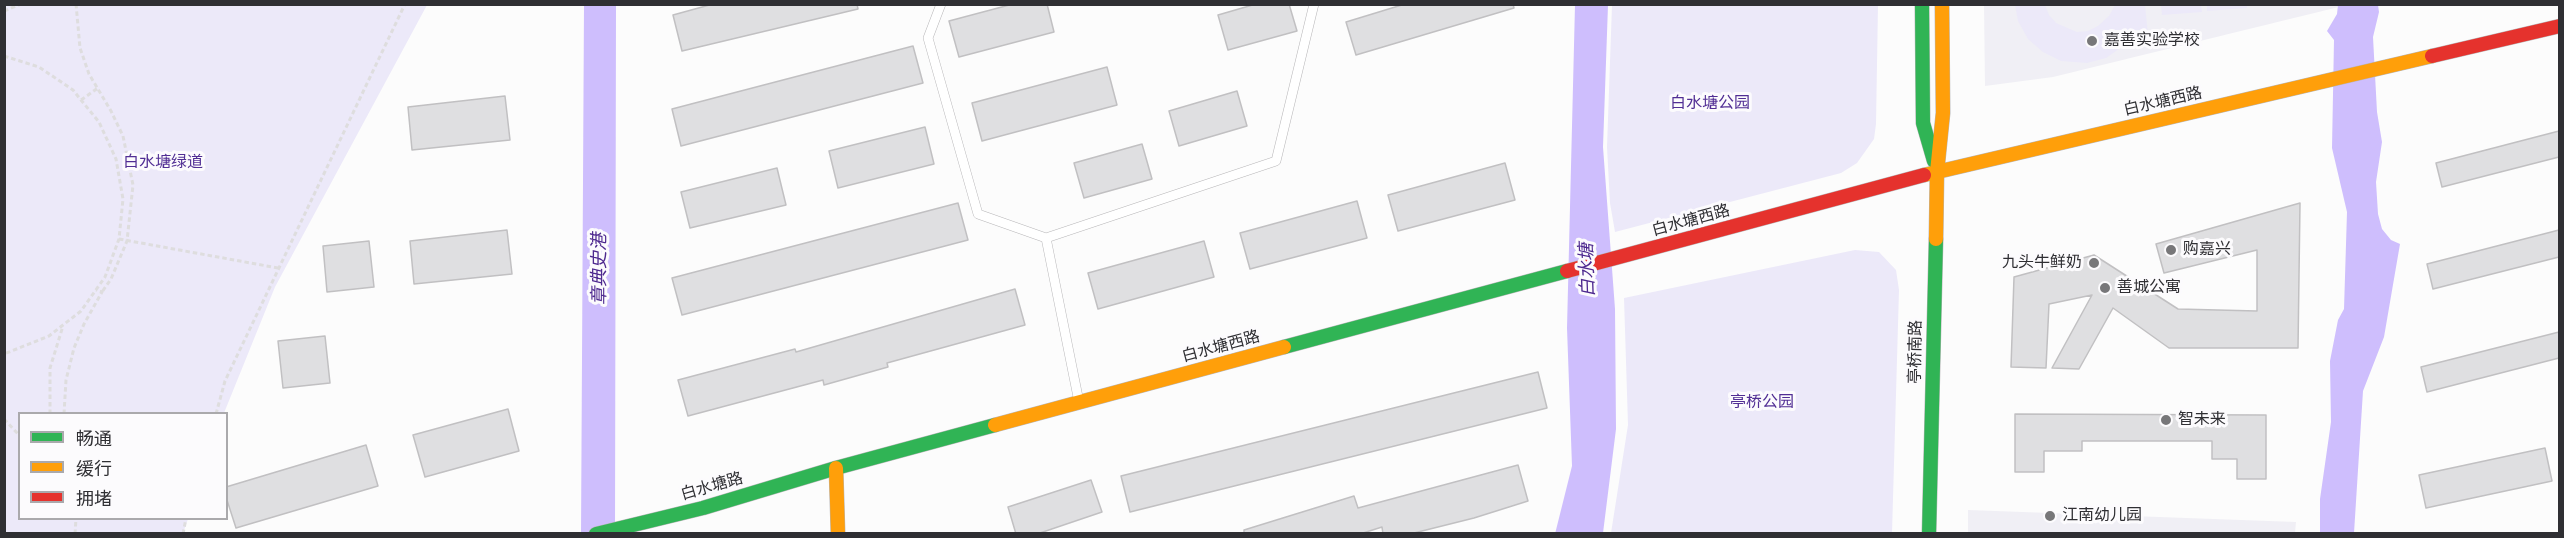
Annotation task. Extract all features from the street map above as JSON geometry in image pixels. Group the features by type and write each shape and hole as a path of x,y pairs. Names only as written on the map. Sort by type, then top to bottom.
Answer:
{"street":[{"name":"亭桥南路","path":"1922,4 1923,123 1937,172"},
{"name":"亭桥南路","path":"1929,534 1937,172 1943,113 1942,4"},
{"name":"白水塘西路","path":"836,468 1937,172 2559,26"},
{"name":"白水塘路","path":"596,534 703,508 836,468"},
{"path":"836,468 838,534"}],"lane":[{"path":"940,4 928,38 978,214 1046,238 1276,161 1314,4"},
{"path":"1046,238 1078,402"}],"path":[{"path":"4,11 21,4"},
{"path":"64,412 66,380 74,348 91,312 111,279 127,241 133,185 123,136 89,74 80,48 76,4"},
{"path":"217,412 225,381 405,4"},
{"path":"4,56 39,67 73,90 99,122 116,159 123,199 119,239 105,278 81,311 49,336 4,354"},
{"path":"81,100 98,88"},
{"path":"119,239 278,268"},
{"path":"96,290 102,292"},
{"path":"50,412 50,368 64,324"},
{"path":"4,419 18,434"}],"shaded area":[{"name":"嘉善实验学校","path":"1984,5 2347,5 2053,77 1985,86"},
{"name":"江南幼儿园","path":"1968,510 2296,522 2295,533 1968,533"}],"green space":[{"name":"白水塘绿道","path":"4,5 427,5 275,287 224,412 18,412 18,520 188,520 183,533 5,533"},
{"name":"白水塘公园","path":"1612,5 1878,5 1874,139 1857,163 1841,173 1615,232 1610,203 1607,147"},
{"path":"2015,5 2045,5 2049,15 2056,23 2077,32 2088,31 2098,26 2109,16 2115,5 2145,5 2149,45 2123,46 2106,58 2087,63 2061,61 2043,52 2028,39 2018,21"},
{"path":"2161,5 2201,5 2202,12 2162,15"},
{"path":"2207,5 2247,5 2247,8 2207,11"},
{"name":"亭桥公园","path":"1855,250 1879,252 1896,270 1899,290 1892,533 1611,533 1628,425 1624,298"}],"water":[{"name":"章典史港","path":"584,5 616,5 615,533 581,534"},
{"name":"白水塘","path":"1575,5 1608,5 1603,147 1615,309 1616,429 1603,533 1555,534 1572,466 1567,328"},
{"path":"2338,5 2378,5 2379,12 2373,37 2377,112 2382,142 2376,182 2378,214 2382,229 2391,240 2400,244 2384,337 2363,391 2354,533 2320,534 2320,499 2331,422 2330,361 2338,320 2344,309 2347,212 2332,148 2334,40 2327,31 2337,14"}],"building":[{"path":"713,4 857,4 858,9 682,51 673,15"},
{"path":"1013,4 1047,4 1054,32 959,57 949,21"},
{"path":"1256,4 1289,4 1297,31 1228,50 1218,15"},
{"path":"1405,4 1513,4 1514,8 1356,55 1346,22"},
{"path":"913,46 923,83 681,146 672,109"},
{"path":"1107,67 1117,105 982,141 972,103"},
{"path":"1237,91 1247,126 1179,146 1169,111"},
{"path":"505,96 510,140 412,150 408,107"},
{"path":"925,127 934,164 838,188 829,151"},
{"path":"2559,131 2559,157 2442,187 2436,163"},
{"path":"1142,144 1152,179 1084,198 1074,163"},
{"path":"1505,163 1515,200 1398,231 1388,195"},
{"path":"777,168 786,205 690,228 681,192"},
{"path":"1357,201 1367,238 1250,269 1240,233"},
{"path":"958,203 968,240 682,315 672,278"},
{"path":"2300,203 2298,348 2169,348 2113,308 2079,369 2052,368 2092,295 2049,304 2046,368 2011,367 2014,277 2094,255 2178,309 2257,311 2257,250 2164,273 2156,244"},
{"path":"507,230 512,274 414,284 410,241"},
{"path":"2559,230 2559,257 2433,289 2427,264"},
{"path":"369,241 374,287 327,292 323,246"},
{"path":"1204,241 1214,277 1098,309 1088,273"},
{"path":"1015,289 1025,325 887,363 888,367 824,385 823,380 688,416 678,380 795,349 796,352"},
{"path":"2559,332 2559,358 2427,392 2421,367"},
{"path":"325,336 330,383 283,388 278,341"},
{"path":"1538,372 1547,408 1130,512 1121,476"},
{"path":"508,409 519,451 425,477 413,435"},
{"path":"2015,414 2266,415 2266,479 2237,479 2237,459 2212,459 2212,441 2082,441 2082,451 2044,451 2044,472 2015,472"},
{"path":"366,445 378,486 236,528 228,503 228,486"},
{"path":"2545,448 2552,481 2426,508 2419,475"},
{"path":"1518,465 1528,501 1474,518 1410,534 1383,534 1382,527 1360,534 1244,534 1244,530 1354,496 1358,508"},
{"path":"1091,480 1102,512 1037,534 1016,534 1008,507"}],"traffic: fast":[{"path":"1922,4 1923,123 1934,161"},
{"path":"1929,534 1936,239"},
{"path":"1284,347 1567,271"},
{"path":"596,534 703,508 836,468 995,425"}],"traffic: slow":[{"path":"1936,239 1937,172 1943,113 1942,4"},
{"path":"1924,175 2432,56"},
{"path":"995,425 1284,347"},
{"path":"836,468 838,534"}],"traffic: jam":[{"path":"2432,56 2560,26"},
{"path":"1567,271 1924,175"}],"place":[{"name":"嘉善实验学校","path":"2092,41"},
{"name":"购嘉兴","path":"2171,250"},
{"name":"九头牛鲜奶","path":"2094,263"},
{"name":"善城公寓","path":"2105,288"},
{"name":"智未来","path":"2166,420"},
{"name":"江南幼儿园","path":"2050,516"}]}
